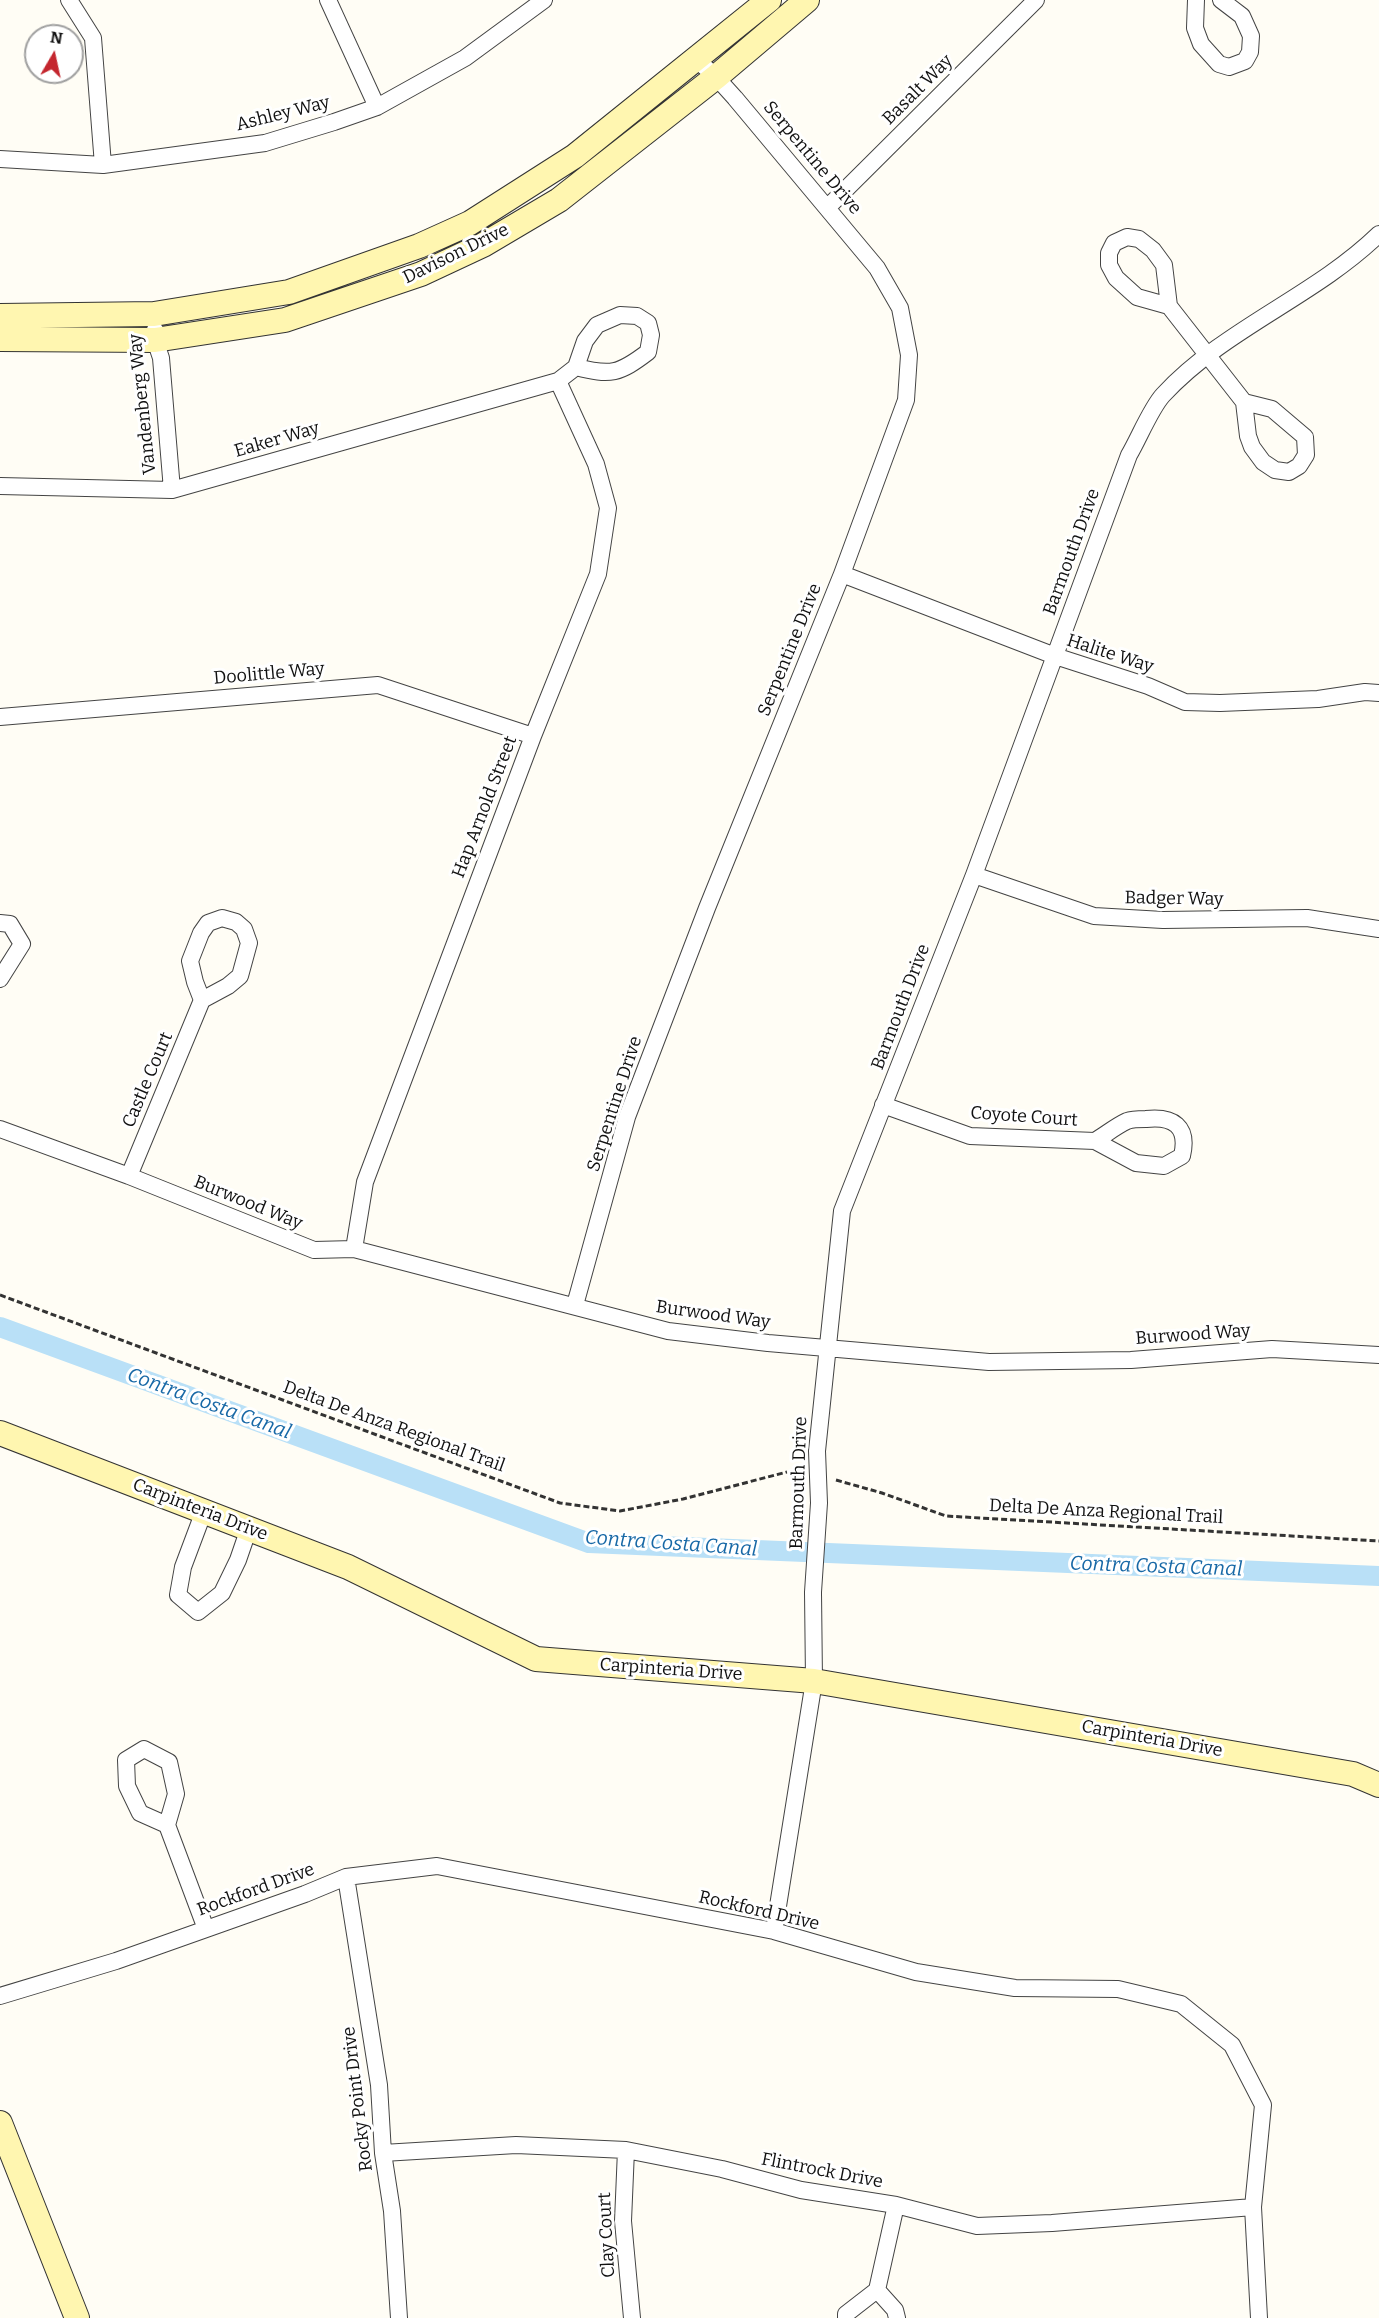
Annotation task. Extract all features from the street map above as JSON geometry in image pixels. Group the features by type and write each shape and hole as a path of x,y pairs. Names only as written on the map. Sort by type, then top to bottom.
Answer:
{"main road":[{"name":"Davison Drive","path":"0,316 154,314 289,292 420,246 460,228 575,156 769,0"},
{"name":"Davison Drive","path":"0,339 155,340 285,320 432,269 483,245 559,200 716,76 807,0"},
{"name":"Carpinteria Drive","path":"0,1433 348,1566 536,1659 814,1681 1353,1774 1379,1785"},
{"path":"0,2122 77,2318"}],"street":[{"path":"69,0 93,38 103,165"},
{"path":"328,0 377,107"},
{"name":"Ashley Way","path":"0,159 103,165 265,143 377,107 465,58 544,0"},
{"name":"Basalt Way","path":"828,207 1036,0"},
{"path":"1196,0 1195,28 1201,44 1219,64 1229,67 1245,61 1250,52 1251,36 1242,16 1221,0"},
{"name":"Serpentine Drive","path":"575,1305 627,1118 707,908 842,574 906,400 909,355 900,309 877,268 716,76 697,60"},
{"name":"Barmouth Drive","path":"774,1931 814,1681 813,1592 819,1503 817,1451 842,1211 974,874 1129,455 1162,396 1209,354 1355,257 1379,234"},
{"path":"1169,306 1209,354 1244,402 1248,436 1252,447 1263,462 1275,470 1289,472 1299,466 1306,455 1305,437 1272,409 1244,402"},
{"name":"Vandenberg Way","path":"154,314 155,340 161,358 172,490"},
{"path":"558,381 576,367 585,341 597,325 620,315 637,316 648,323 651,335 648,352 626,369 601,373 576,367"},
{"name":"Eaker Way","path":"0,486 172,490 558,381"},
{"name":"Hap Arnold Street","path":"354,1249 365,1182 533,736 598,574 608,508 596,464 558,381"},
{"name":"Halite Way","path":"842,574 1055,656 1148,686 1185,702 1318,699 1365,692 1379,693"},
{"name":"Doolittle Way","path":"0,717 378,685 533,736"},
{"name":"Badger Way","path":"974,874 1094,916 1163,920 1307,918 1379,929"},
{"path":"222,918 236,922 244,929 249,943 240,976 228,986 202,1000 190,961 201,933 208,923 222,918"},
{"path":"0,923 10,924 22,944 0,980"},
{"name":"Castle Court","path":"129,1176 202,1000"},
{"name":"Coyote Court","path":"883,1105 970,1136 1095,1141 1136,1163 1164,1166 1182,1156 1185,1144 1182,1132 1170,1119 1160,1117 1128,1120 1095,1141"},
{"name":"Burwood Way","path":"0,1129 129,1176 314,1251 354,1249 668,1331 989,1362 1131,1360 1272,1349 1379,1355"},
{"path":"204,1511 183,1568 178,1595 198,1612 222,1593 238,1560 249,1528"},
{"path":"167,1825 206,1929"},
{"name":"Rockford Drive","path":"0,1996 116,1962 346,1877 437,1866 774,1931 916,1972 1015,1988 1118,1989 1181,2004 1232,2045 1263,2105 1253,2206 1259,2318"},
{"name":"Rocky Point Drive","path":"346,1877 379,2085 383,2153 392,2211 399,2318"},
{"name":"Flintrock Drive","path":"383,2153 516,2145 626,2150 722,2169 801,2190 896,2205 977,2226 1052,2223 1253,2206"},
{"name":"Clay Court","path":"626,2150 623,2221 632,2318"},
{"path":"846,2318 846,2314 877,2290 896,2205"},
{"path":"877,2290 895,2310 897,2318"}],"path":[{"name":"Delta De Anza Regional Trail","path":"0,1295 560,1503 620,1511 683,1499 787,1472"},
{"name":"Delta De Anza Regional Trail","path":"837,1480 946,1516 1379,1541"}],"waterway":[{"name":"Contra Costa Canal","path":"0,1327 589,1543 1379,1576"}]}
